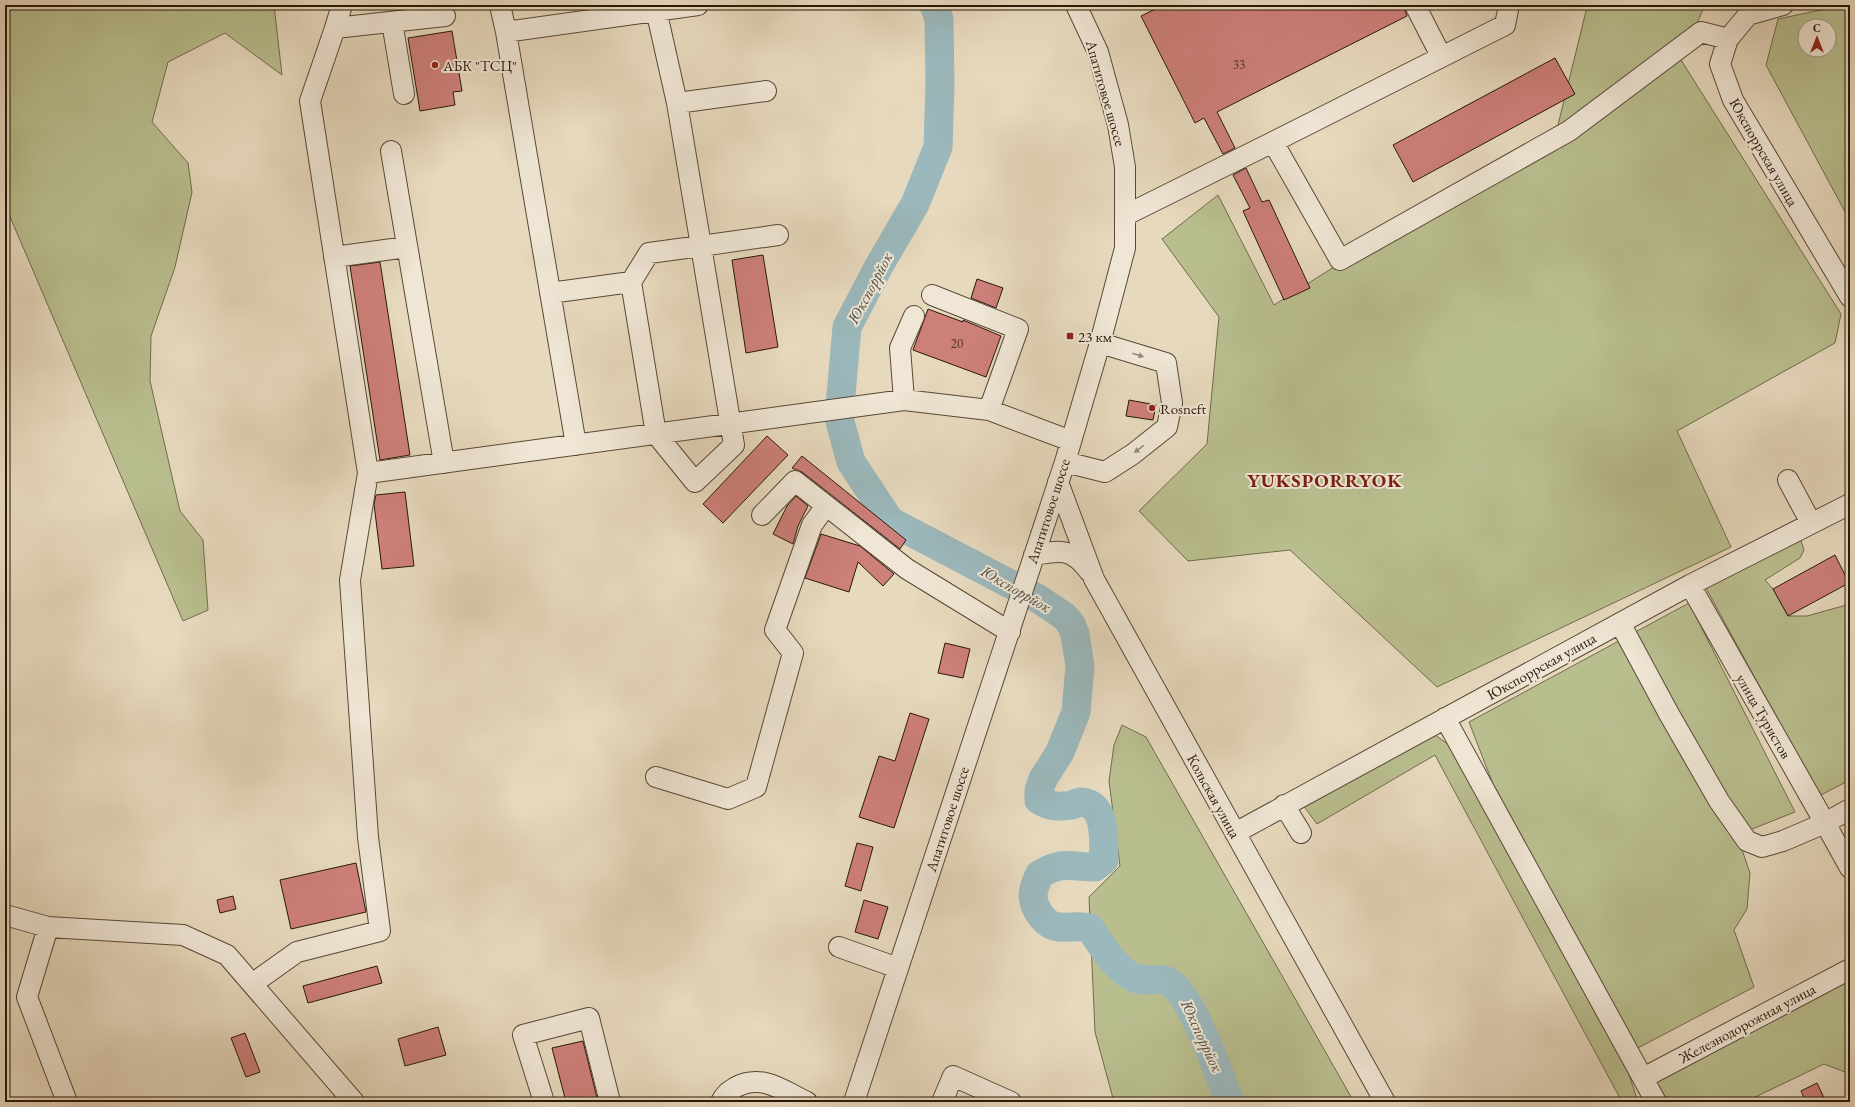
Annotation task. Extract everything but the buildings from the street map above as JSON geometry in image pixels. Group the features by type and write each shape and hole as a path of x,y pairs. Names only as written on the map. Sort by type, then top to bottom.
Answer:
{"street":[{"path":"252,984 297,952 380,931 368,837 350,580 368,473 310,101 342,5"},
{"path":"500,5 506,32 576,445"},
{"path":"506,32 595,12 698,5"},
{"name":"Апатитовое шоссе","path":"854,1102 1065,462 1100,343 1125,248 1125,167 1118,125 1098,52 1076,5"},
{"path":"1415,5 1441,56"},
{"path":"1126,215 1504,25 1509,5"},
{"name":"Юкспоррская улица","path":"1783,5 1748,15 1728,39 1720,64 1733,100 1850,297"},
{"path":"656,8 678,103 701,246 730,424 734,445 695,482 656,434 631,282 649,253 701,246 778,235"},
{"path":"335,28 444,16"},
{"path":"392,22 404,94"},
{"path":"1273,142 1340,260 1569,131 1701,32 1728,39"},
{"path":"678,103 766,91"},
{"path":"391,151 444,463"},
{"path":"334,257 407,247"},
{"path":"550,293 631,282"},
{"path":"932,295 1018,330 989,410"},
{"path":"902,400 900,348 914,316"},
{"path":"1065,462 1105,472 1133,454 1168,427 1172,403 1166,363 1100,343"},
{"path":"368,473 902,400 989,410 1071,441"},
{"path":"1788,480 1811,524"},
{"path":"762,515 795,481 907,569 1010,632"},
{"name":"Кольская улица","path":"1058,482 1094,579 1385,1102"},
{"name":"Юкспоррская улица","path":"1235,833 1690,585 1850,504"},
{"path":"656,777 728,799 756,787 793,653 775,630 812,524 826,506"},
{"path":"1031,562 1055,551 1069,552 1080,559 1094,579"},
{"name":"улица Туристов","path":"1690,585 1850,868"},
{"path":"1620,623 1719,801 1747,841 1762,847 1783,841 1825,823 1850,809"},
{"path":"1445,718 1656,1102"},
{"path":"1284,806 1301,834"},
{"path":"5,915 48,927 183,935 227,955 354,1102"},
{"path":"48,927 27,997 67,1102"},
{"path":"838,947 898,968"},
{"name":"Железнодорожная улица","path":"1643,1078 1850,969"},
{"path":"544,1102 523,1035 589,1018 610,1102"},
{"path":"942,1102 953,1076 1011,1102"},
{"path":"721,1102 725,1094 744,1083 763,1081 808,1102"}],"green space":[{"path":"5,5 274,5 282,75 225,33 168,62 152,122 188,163 192,192 175,267 151,336 150,381 180,511 203,540 208,610 183,621 5,205"},
{"path":"1586,5 1705,5 1681,60 1841,314 1835,343 1677,431 1731,547 1437,687 1290,550 1188,561 1139,511 1207,444 1219,317 1162,239 1218,195 1274,305 1558,125 1587,7"},
{"path":"1850,5 1850,221 1766,65 1778,19"},
{"path":"1800,538 1804,550 1800,558 1765,580 1773,589 1788,616 1807,616 1850,604 1850,780 1819,796 1706,588"},
{"path":"1689,603 1795,812 1737,835 1750,873 1747,909 1734,930 1754,987 1636,1049 1498,797 1469,722"},
{"path":"1122,725 1146,737 1354,1102 1114,1102 1095,1032 1089,897 1120,866 1109,781 1114,745"},
{"path":"1435,735 1455,749 1624,1059 1638,1102 1622,1102 1435,755 1317,824 1303,805"},
{"path":"1850,977 1850,1074 1824,1064 1745,1102 1662,1102 1651,1081"}],"waterway":[{"name":"Юкспоррйок","path":"934,5 939,19 940,85 938,147 915,204 879,266 847,327 839,418 851,462 890,521 1037,598 1064,616 1071,624 1075,634 1080,666 1076,712 1060,752 1043,779 1039,790 1039,800 1047,804 1059,806 1072,805 1081,802 1090,804 1096,809 1100,816 1102,825 1104,860 1095,867 1067,865 1054,867 1047,870 1039,875 1034,887 1034,901 1041,916 1049,924 1059,927 1090,928 1110,957 1130,976 1141,980 1167,981 1176,988 1186,1001 1195,1017 1212,1055 1230,1102"}],"place":[{"name":"АБК \"ТСЦ\"","path":"435,65"},
{"name":"23 км","path":"1070,336"},
{"name":"Rosneft","path":"1152,408"}],"district":[{"name":"YUKSPORRYOK","path":"1325,480"}]}
